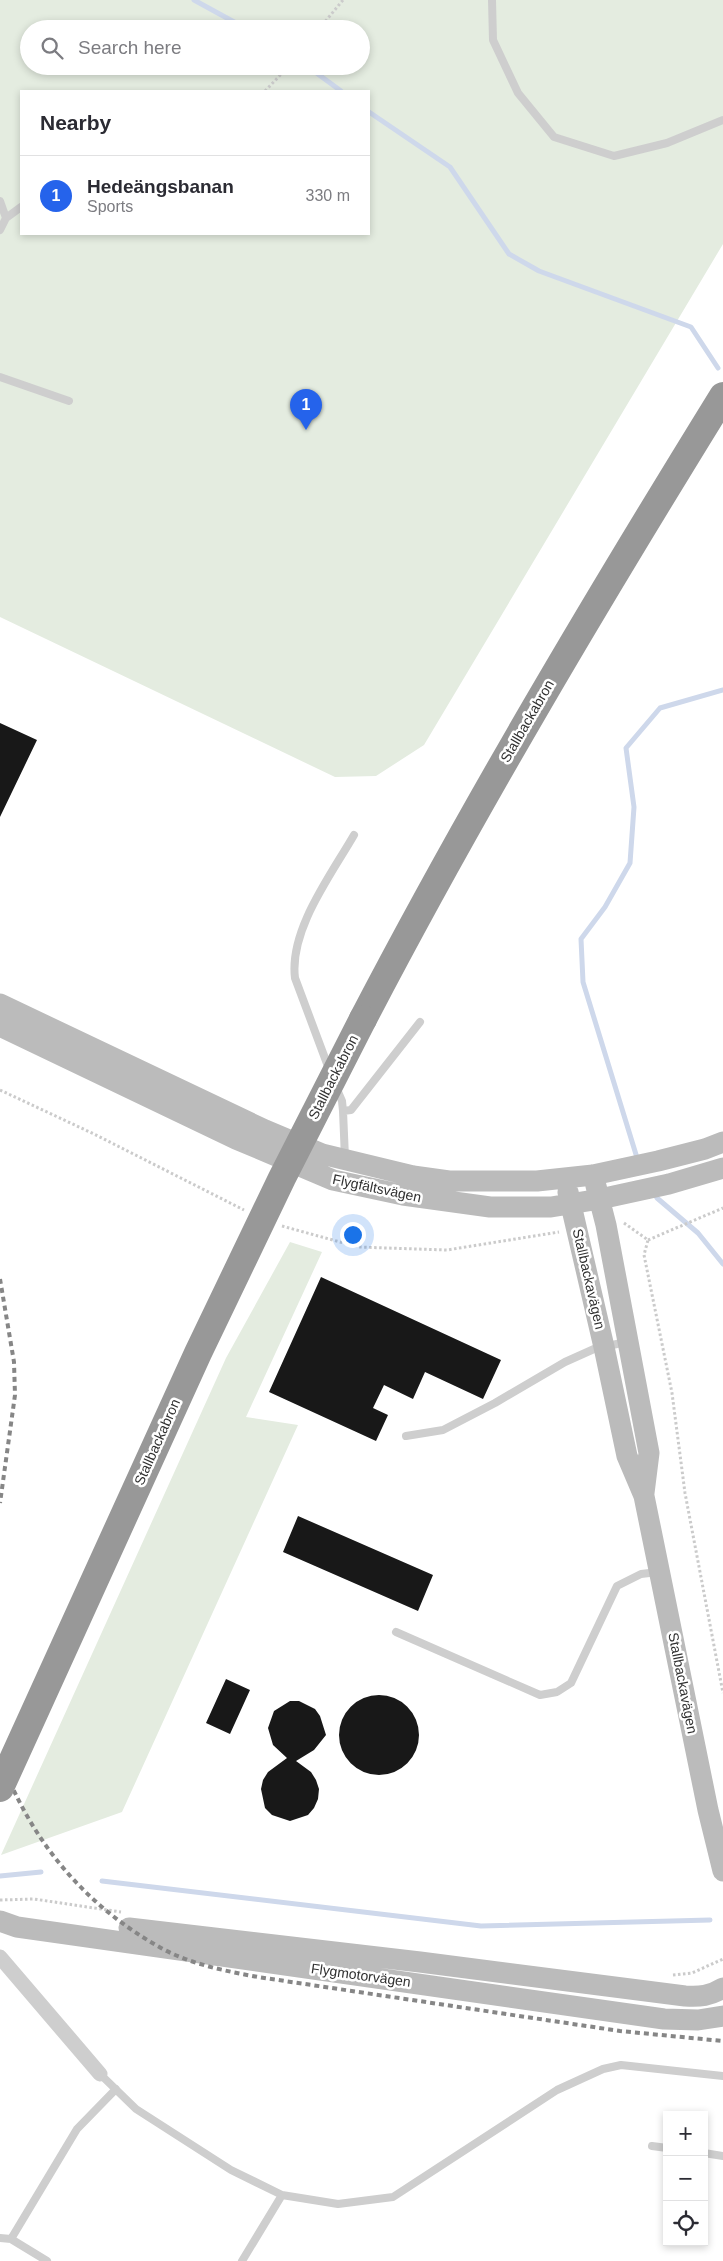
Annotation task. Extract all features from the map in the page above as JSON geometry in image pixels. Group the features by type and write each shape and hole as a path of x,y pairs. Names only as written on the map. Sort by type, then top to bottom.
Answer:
{"highway":[{"name":"Stallbackabron","path":"0,1788 198,1353 282,1178 363,1019 494,778 556,670 723,396"}],"street":[{"name":"Flygfältsvägen","path":"0,1004 265,1130 322,1154 345,1158 413,1176 449,1181 537,1181 602,1174 705,1149 723,1142"},
{"name":"Flygfältsvägen","path":"0,1026 236,1139 332,1180 403,1195 461,1204 529,1208 600,1199 669,1184 723,1168"},
{"name":"Stallbackavägen","path":"602,1174 600,1199 648,1453 644,1496"},
{"name":"Stallbackavägen","path":"565,1178 627,1456 644,1496 708,1810 723,1871"},
{"name":"Flygmotorvägen","path":"0,1919 22,1915 420,1962 677,1996 701,1997 723,1988"},
{"name":"Flygmotorvägen","path":"0,1919 17,1927 664,2019 698,2020 723,2016"},
{"path":"0,1957 100,2074"}],"lane":[{"path":"492,0 493,40 518,93 554,137 614,156 667,143 723,120"},
{"path":"0,201 6,218"},
{"path":"0,230 6,218 20,208"},
{"path":"0,377 69,401"},
{"path":"345,1158 342,1101 295,978 293,964 295,948 308,915 354,835"},
{"path":"343,1111 351,1110 420,1022"},
{"path":"406,1436 443,1430 495,1403 565,1362 604,1347 628,1342"},
{"path":"396,1632 540,1695 557,1692 571,1683 618,1586 642,1574 660,1572"},
{"path":"100,2074 136,2109 231,2170 282,2195 338,2204 393,2197 557,2090 603,2068 621,2065 723,2076"},
{"path":"11,2239 77,2129 116,2089"},
{"path":"652,2146 663,2147"},
{"path":"708,2154 723,2156"},
{"path":"242,2261 282,2195"},
{"path":"0,2238 11,2239 46,2261"}],"path":[{"path":"326,20 343,0"},
{"path":"266,90 281,75"},
{"path":"648,1240 723,1208"},
{"path":"606,1225 623,1222 648,1240"},
{"path":"648,1240 644,1255 672,1393 685,1493 723,1693"}],"shaded area":[{"path":"0,0 723,0 723,244 424,745 376,776 335,777 0,617"},
{"path":"290,1242 322,1252 246,1417 298,1425 122,1812 1,1855 226,1358"}],"building":[{"path":"0,723 37,740 0,817"},
{"path":"321,1277 501,1360 483,1399 425,1372 413,1399 384,1385 373,1408 388,1415 376,1441 269,1392"},
{"path":"298,1516 433,1575 418,1611 283,1552"},
{"path":"226,1679 250,1690 230,1734 206,1723"},
{"path":"379,1695 394,1698 407,1707 416,1720 419,1735 416,1750 407,1763 394,1772 379,1775 364,1772 351,1763 342,1750 339,1735 342,1720 351,1707 364,1698"},
{"path":"290,1701 299,1701 315,1709 320,1716 326,1735 314,1750 296,1761 311,1772 316,1780 319,1789 318,1799 308,1815 290,1821 272,1815 265,1808 261,1789 263,1780 268,1772 287,1758 273,1745 268,1728 274,1711"}],"waterway":[{"path":"194,0 231,20"},
{"path":"319,75 340,90"},
{"path":"370,113 450,167 509,254 539,271 691,327 718,368"},
{"path":"638,1161 583,982 581,939 605,907 630,863 634,807 626,748 660,708 723,690"},
{"path":"654,1193 657,1198 698,1233 723,1264"},
{"path":"0,1876 41,1872"},
{"path":"102,1881 481,1926 710,1920"}],"railway":[{"path":"0,1279 14,1362 15,1395 0,1503"},
{"path":"0,1757 12,1787 27,1816 63,1868 84,1891 108,1912 133,1931 172,1954 196,1963 258,1977 620,2031 723,2041"}],"place":[{"name":"Hedeängsbanan","path":"306,430"}]}
